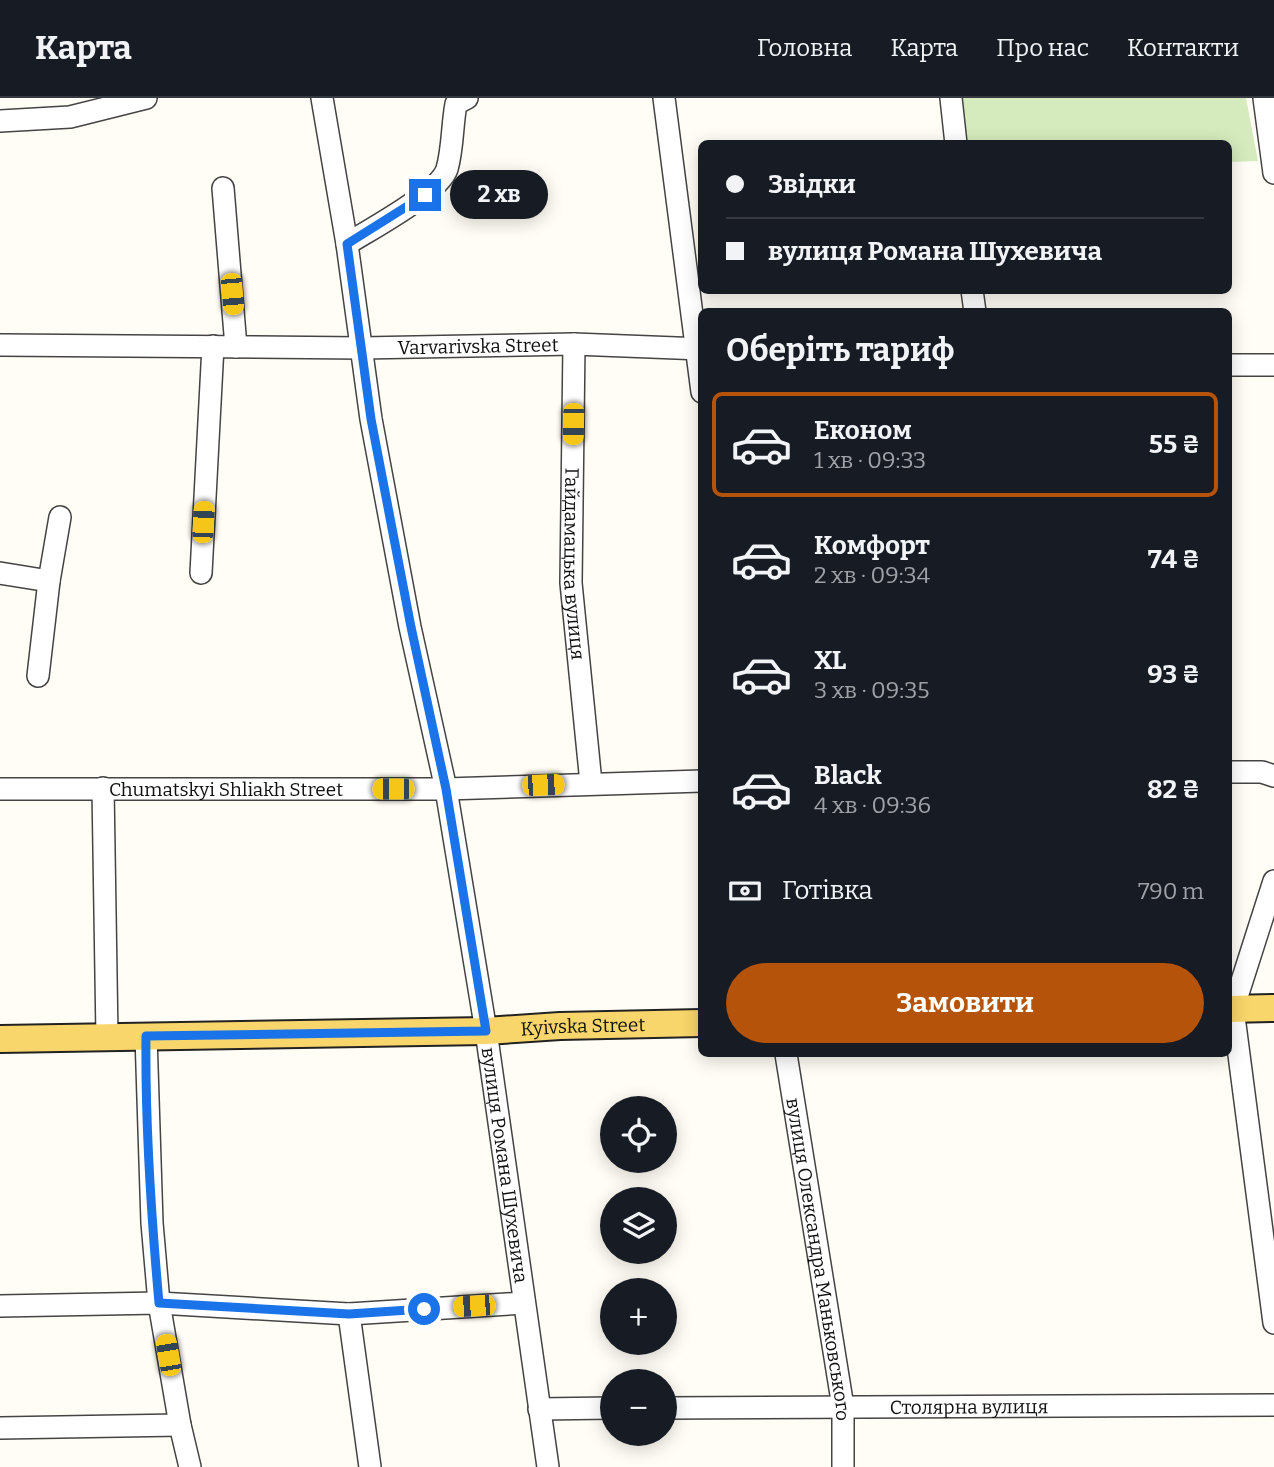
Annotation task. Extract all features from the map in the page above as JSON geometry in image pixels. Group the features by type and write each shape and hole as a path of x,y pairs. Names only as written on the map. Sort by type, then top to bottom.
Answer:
{"main road":[{"path":"1232,1009 1274,1008"},
{"name":"Kyivska Street","path":"0,1039 486,1031 560,1026 698,1023"}],"street":[{"path":"0,121 70,117 146,98"},
{"name":"вулиця Романа Шухевича","path":"322,98 347,244 371,419 403,588 446,789 486,1031 548,1467"},
{"path":"347,244 425,195 446,172 453,140 452,121 456,104 467,98"},
{"path":"664,98 698,342"},
{"path":"951,98 956,140"},
{"path":"1264,98 1274,173"},
{"path":"223,188 236,347"},
{"name":"Varvarivska Street","path":"0,345 362,348 574,344 698,349"},
{"name":"Гайдамацька вулиця","path":"574,344 571,583 591,783"},
{"path":"201,573 213,346"},
{"path":"1232,365 1274,365"},
{"path":"38,676 49,581 60,517"},
{"path":"0,573 49,581"},
{"path":"1232,772 1262,772 1274,776"},
{"name":"Chumatskyi Shliakh Street","path":"0,789 446,789 698,781"},
{"path":"103,788 107,1037"},
{"path":"1232,1006 1274,881"},
{"path":"1232,1016 1274,1323"},
{"path":"146,1036 152,1223 159,1303 190,1467"},
{"name":"вулиця Олександра Маньковського","path":"786,1057 843,1406 843,1467"},
{"path":"0,1306 159,1303 349,1314 524,1303"},
{"path":"349,1314 370,1467"},
{"name":"Столярна вулиця","path":"677,1408 1274,1405"},
{"path":"540,1409 600,1408"},
{"path":"0,1428 180,1425"}],"green space":[{"path":"955,98 1246,98 1258,161 1232,162 1232,140 959,140"}],"route":[{"path":"424,1309 349,1314 159,1303 152,1223 146,1036 486,1031 446,789 411,627 371,419 347,244 425,195"}]}
